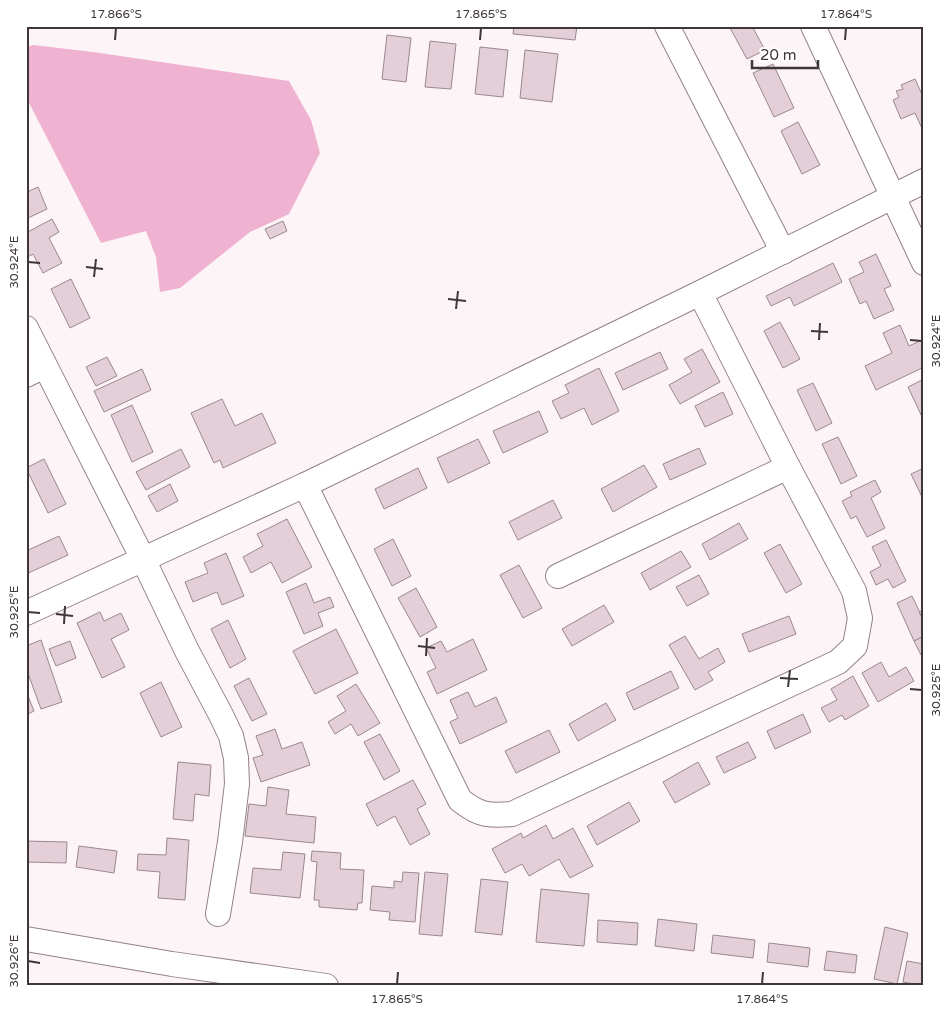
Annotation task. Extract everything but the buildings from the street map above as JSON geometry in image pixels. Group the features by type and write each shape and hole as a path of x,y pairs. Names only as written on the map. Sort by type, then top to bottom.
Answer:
{"street":[{"path":"667,26 783,252"},
{"path":"817,27 924,263"},
{"path":"26,613 306,484 700,293 924,181"},
{"path":"306,484 460,800 474,811 493,816 512,814 838,662 855,646 860,618 854,591 788,467 700,293"},
{"path":"26,328 35,371 143,559 186,651 231,736 236,758 237,784 218,914"},
{"path":"558,576 788,467"},
{"path":"26,940 172,964 326,986"}],"shaded area":[{"path":"33,45 289,81 311,120 320,153 289,214 250,232 180,288 160,292 156,257 146,231 101,243 26,97 26,47"}]}
